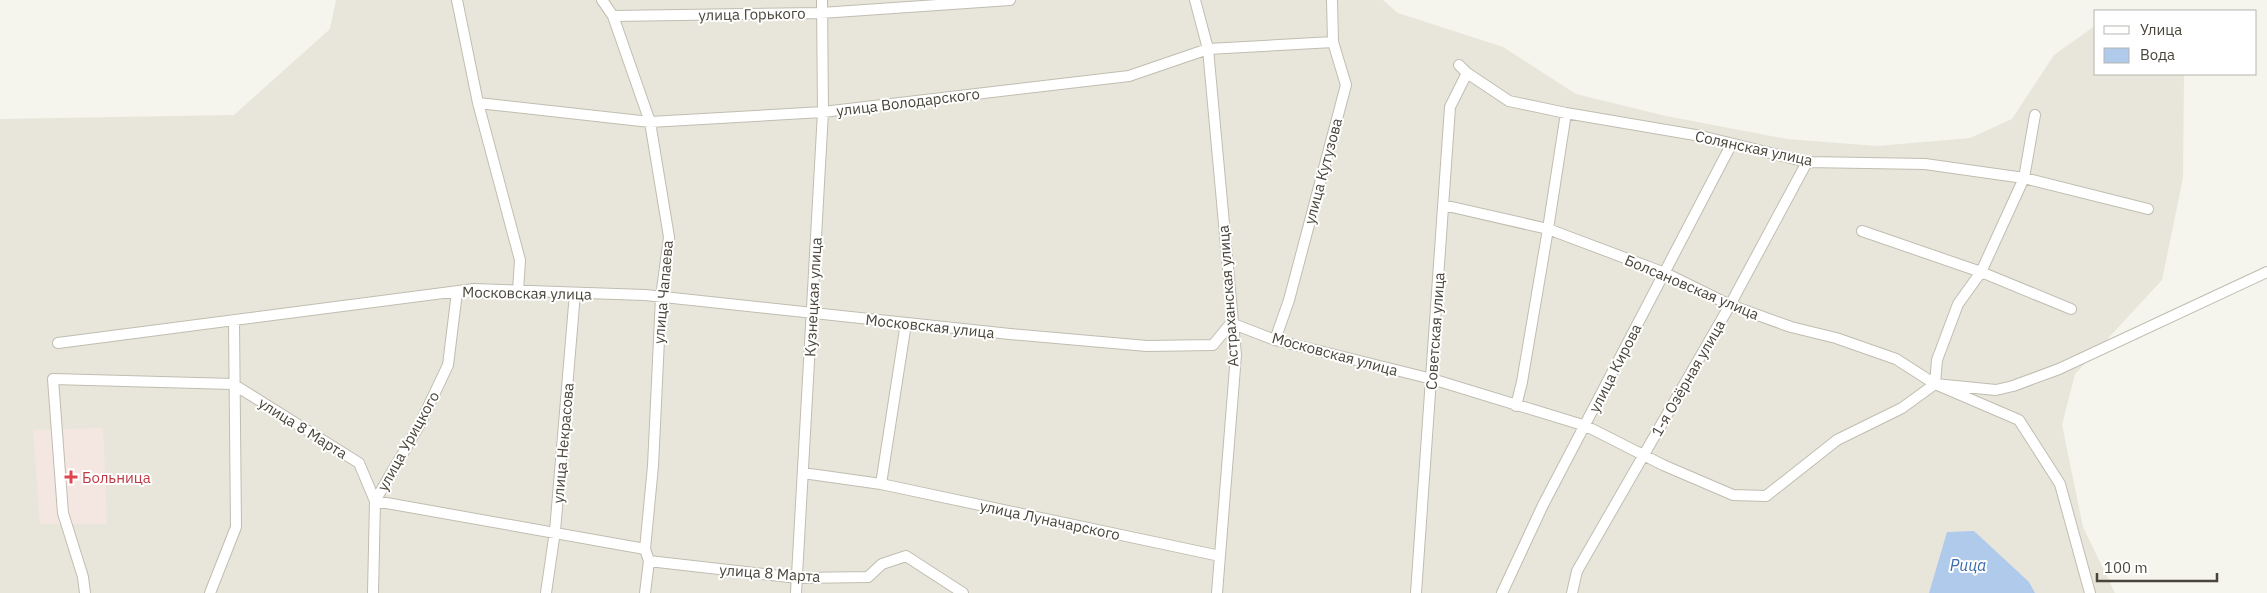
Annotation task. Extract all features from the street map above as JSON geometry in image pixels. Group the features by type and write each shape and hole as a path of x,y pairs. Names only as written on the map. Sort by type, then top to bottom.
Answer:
{"street":[{"path":"457,0 478,103 520,260 518,291"},
{"name":"улица Чапаева","path":"602,0 613,16 650,122 669,237 661,297 653,466 645,548 649,561 645,593"},
{"name":"Кузнецкая улица","path":"796,593 823,112 822,0"},
{"name":"улица Горького","path":"613,16 821,13 1010,0"},
{"name":"Астраханская улица","path":"1195,0 1208,49 1231,323 1236,355 1217,593"},
{"name":"улица Кутузова","path":"1275,340 1289,300 1346,85 1333,42 1332,0"},
{"name":"улица Володарского","path":"478,103 650,122 823,112 1129,76 1208,49 1333,42"},
{"name":"Солянская улица","path":"1459,66 1509,101 1566,113 1701,136 1731,145 1807,162 1925,164 2024,178 2148,209"},
{"name":"Советская улица","path":"1416,593 1450,107 1467,73"},
{"path":"1516,406 1522,382 1566,113"},
{"path":"2035,115 2024,178 1981,272 1958,304 1937,360 1935,384 1996,390 2013,386 2059,369 2267,272"},
{"name":"улица Кирова","path":"1502,593 1543,505 1586,426 1731,145"},
{"name":"1-я Озёрная улица","path":"1572,593 1577,571 1730,305 1807,162"},
{"name":"Болсановская улица","path":"1443,205 1548,229 1665,273 1730,305 1791,327 1836,338 1896,359 1935,384 2020,420 2060,484 2090,593"},
{"path":"1862,231 1981,272 2071,308"},
{"name":"Московская улица","path":"58,343 474,289 661,297 1147,346 1213,345 1231,323 1275,340 1432,379 1586,426 1644,456 1733,495 1766,496 1837,440 1902,408 1935,384"},
{"name":"улица Урицкого","path":"373,593 375,501 420,424 448,365 458,292"},
{"name":"улица Некрасова","path":"546,593 555,531 575,293"},
{"path":"210,593 236,527 233,384 234,321"},
{"path":"881,484 906,323"},
{"path":"85,593 83,577 63,513 53,379 233,384"},
{"name":"улица 8 Марта","path":"233,384 359,464 375,501"},
{"name":"улица Луначарского","path":"804,473 881,484 1220,556"},
{"path":"375,501 645,548"},
{"name":"улица 8 Марта","path":"649,561 798,578 868,577 882,564 906,556 963,593"}],"shaded area":[{"path":"336,0 1383,0 1398,13 1503,47 1576,94 1666,116 1787,139 1877,146 1970,138 2012,119 2054,55 2094,26 2094,75 2184,75 2183,178 2162,280 2075,374 2062,425 2083,527 2115,593 0,593 0,119 234,115 330,29"},
{"name":"Больница","path":"103,428 107,524 40,524 33,430"}],"water":[{"name":"Рица","path":"1974,531 2029,582 2035,593 1929,593 1947,532"}],"place":[{"name":"Больница","path":"71,477"}]}
